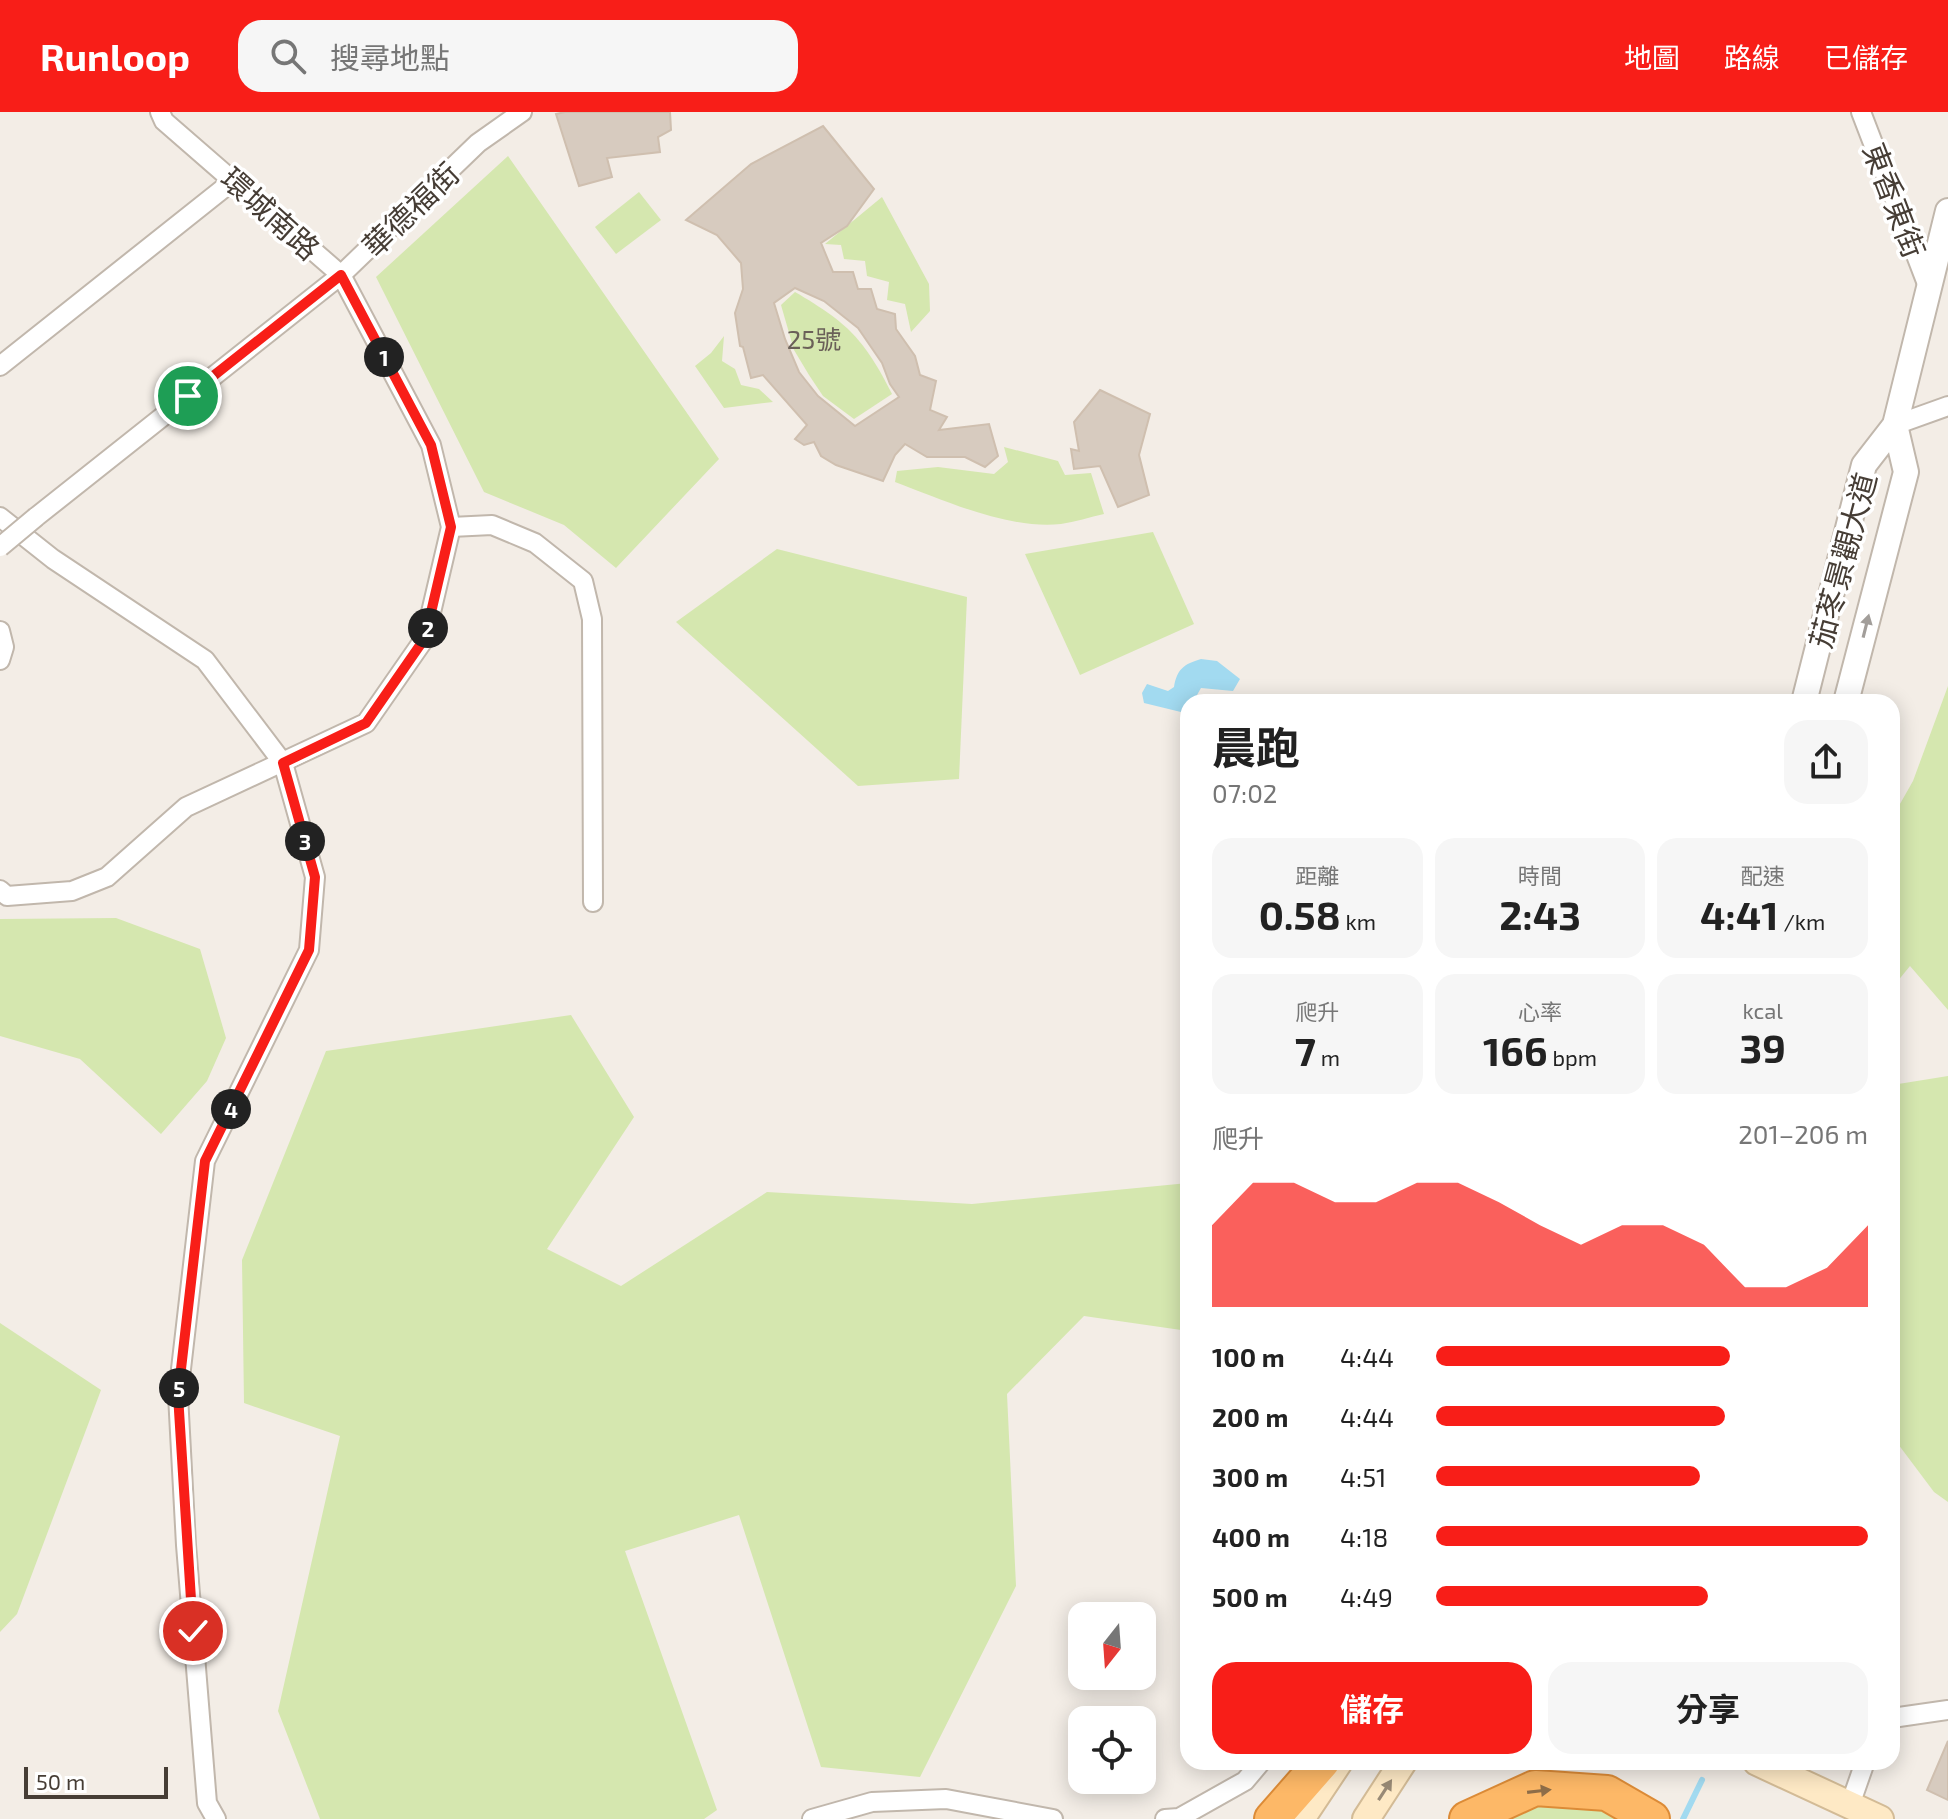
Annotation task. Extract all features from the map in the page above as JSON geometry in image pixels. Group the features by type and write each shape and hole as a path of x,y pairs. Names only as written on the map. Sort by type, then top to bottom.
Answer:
{"highway":[{"path":"1272,1819 1315,1770"},
{"path":"1467,1819 1535,1788 1607,1793 1652,1819"}],"main road":[{"path":"1301,1819 1334,1770"},
{"path":"1366,1819 1398,1770"},
{"path":"1774,1770 1880,1819"}],"street":[{"name":"環城南路","path":"0,890 7,896 72,891 107,877 186,807 366,723 425,638 451,527 431,445 341,275 164,121 160,112"},
{"name":"華德福街","path":"0,547 341,275 478,143 522,112"},
{"name":"東香東街","path":"1861,112 1929,289"},
{"path":"0,366 234,180"},
{"name":"茄苳景觀大道","path":"1806,694 1864,465 1895,425 1948,211"},
{"path":"1895,425 1948,406"},
{"name":"茄苳景觀大道","path":"1848,694 1906,472 1895,425"},
{"path":"0,517 53,559 205,660 283,763 315,877 309,950 205,1161 178,1395 186,1545 207,1803 216,1819"},
{"path":"451,527 492,525 535,543 583,581 592,619 593,902"},
{"path":"0,631 4,647 0,660"},
{"path":"1900,1717 1948,1710"},
{"path":"1165,1819 1179,1818 1245,1781 1254,1770"},
{"path":"1850,1805 1862,1770"},
{"path":"812,1819 872,1802 946,1799 1053,1819"}],"green space":[{"path":"508,156 719,459 616,568 564,525 484,492 376,277"},
{"path":"639,192 661,220 616,254 595,227"},
{"path":"882,197 929,284 930,311 911,332 905,304 887,300 889,282 867,276 865,261 844,259 841,245 825,244"},
{"path":"795,292 829,313 853,334 892,394 854,419 823,396 794,350 781,305"},
{"path":"724,336 722,361 735,369 741,385 759,389 773,402 724,408 695,366 711,353"},
{"path":"1004,447 1058,461 1065,475 1091,473 1104,514 1061,524 1020,522 976,512 895,482 897,471 938,467 994,474 1008,462"},
{"path":"1153,532 1194,624 1080,675 1025,554"},
{"path":"777,549 967,597 959,779 858,786 676,622"},
{"path":"1948,686 1948,1010 1910,966 1900,978 1900,804 1913,781"},
{"path":"116,918 200,949 226,1038 207,1081 161,1134 80,1059 0,1036 0,919"},
{"path":"571,1015 634,1117 547,1249 621,1286 767,1192 972,1204 1180,1184 1180,1330 1084,1316 1007,1394 1016,1586 920,1777 821,1767 739,1515 625,1551 717,1810 704,1819 320,1819 278,1711 340,1436 244,1403 242,1260 326,1051"},
{"path":"1948,1076 1948,1502 1934,1492 1900,1447 1900,1084"},
{"path":"0,1323 101,1390 17,1614 0,1632"},
{"path":"1570,1799 1630,1819 1495,1819 1536,1801"}],"water":[{"path":"1201,659 1217,661 1240,679 1233,691 1201,688 1198,694 1180,694 1180,712 1144,703 1142,693 1147,684 1168,691 1174,687 1182,668"}],"building":[{"path":"670,112 671,130 658,137 660,152 607,158 612,177 579,186 556,114"},
{"path":"823,126 874,189 847,226 821,243 833,272 853,272 858,289 871,289 877,309 895,314 896,329 915,356 920,375 936,381 930,410 947,417 939,430 989,424 998,456 985,467 965,457 927,457 905,444 895,455 883,481 836,465 821,456 814,442 804,445 795,439 807,425 763,375 751,378 743,347 740,346 735,313 743,289 741,263 717,235 686,220 751,164","holes":["795,288 824,301 858,328 882,363 899,397 855,426 818,396 799,372 774,303"]},
{"path":"1100,390 1150,414 1139,455 1149,495 1118,507 1100,466 1074,469 1071,449 1079,451 1074,422"},
{"path":"1948,1741 1948,1800 1927,1790"}],"waterway":[{"path":"1683,1819 1702,1780"}],"route":[{"path":"188,396 341,275 431,445 451,527 425,638 366,723 283,763 315,877 309,950 205,1161 178,1395 193,1631"}]}
